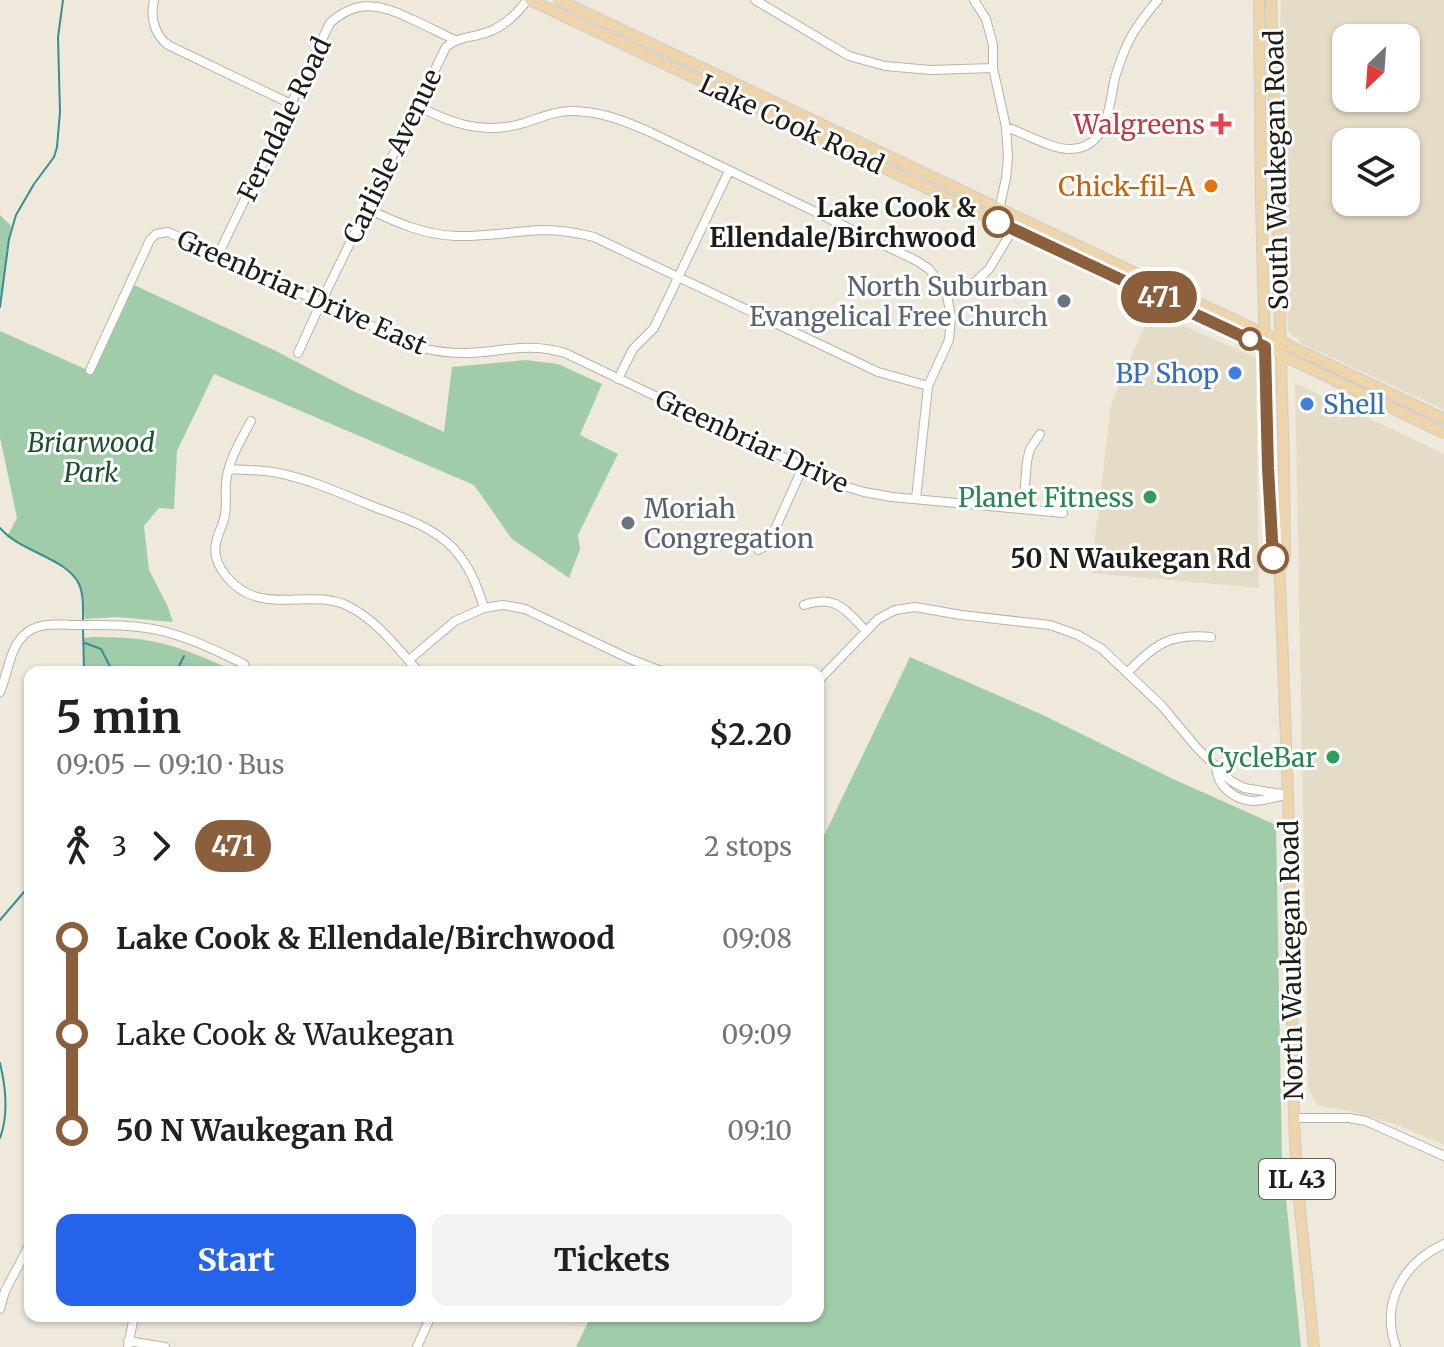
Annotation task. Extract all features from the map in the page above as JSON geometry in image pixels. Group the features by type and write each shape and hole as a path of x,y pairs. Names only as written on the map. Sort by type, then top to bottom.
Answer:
{"main road":[{"name":"Lake Cook Road","path":"529,0 1016,224 1265,333 1444,419"},
{"name":"Lake Cook Road","path":"559,0 999,210 1016,224 1444,433"},
{"name":"South Waukegan Road","path":"1259,0 1265,333"},
{"name":"South Waukegan Road","path":"1271,0 1280,340"},
{"name":"IL 43","path":"1265,333 1265,347"},
{"name":"IL 43","path":"1280,340 1280,354"},
{"name":"North Waukegan Road","path":"1265,347 1268,468 1273,558 1279,573 1288,795 1294,1118 1314,1347"},
{"name":"North Waukegan Road","path":"1279,573 1285,558 1280,354"}],"street":[{"path":"154,0 154,26 168,45 291,104"},
{"name":"Carlisle Avenue","path":"298,353 446,47 455,40 488,32 504,24 529,0"},
{"path":"755,0 849,56 885,66 931,70 993,68"},
{"path":"974,0 986,19 993,45 993,68 1006,127 1008,158 999,210"},
{"path":"1006,127 1060,148 1073,149 1089,143 1103,129 1108,116 1115,77 1125,48 1158,0"},
{"name":"Ferndale Road","path":"218,255 330,23 338,13 360,3 379,4 455,40"},
{"path":"417,105 454,123 490,128 516,125 555,112 570,111 591,112 633,124 929,269 947,295 951,317 949,340 928,386 916,499"},
{"path":"618,379 633,349 654,328 729,171"},
{"path":"366,208 406,227 453,236 545,230 594,237 878,372 928,386"},
{"path":"947,295 975,282 989,269 1016,224"},
{"name":"Greenbriar Drive East","path":"90,370 150,240 156,234 168,232 418,347 443,353 529,346 550,348 589,365"},
{"name":"Greenbriar Drive","path":"589,365 844,486 892,497 1063,513"},
{"path":"251,421 235,452 226,481 224,523 215,543 220,566 236,586 257,597 326,600 348,606 378,626 414,666"},
{"path":"1023,509 1027,461 1030,449 1040,434"},
{"path":"758,550 770,540 803,467"},
{"path":"229,469 276,472 303,479 427,528 449,544 468,567 484,608"},
{"path":"804,605 827,600 844,610 866,631"},
{"path":"409,660 455,621 484,608 503,605 525,609 648,666"},
{"path":"824,675 866,631 885,614 895,610 915,607 1050,625 1094,643 1127,673 1162,706 1216,767 1217,778 1223,787 1254,801 1288,795"},
{"path":"0,692 14,649 27,632 37,626 140,627 169,632 199,642 242,666"},
{"path":"1127,673 1152,649 1172,638 1193,635 1211,637"},
{"path":"1294,1118 1366,1121 1444,1156"},
{"path":"1396,1347 1392,1336 1392,1306 1403,1278 1420,1258 1444,1244"},
{"path":"0,1309 5,1291 24,1255"},
{"path":"133,1322 128,1344 165,1347"},
{"path":"417,1347 428,1322"}],"shaded area":[{"path":"1281,0 1444,0 1444,410 1299,342 1291,335 1288,330 1282,177"},
{"path":"1151,311 1256,358 1259,588 1091,573 1111,404"},
{"path":"1295,383 1444,454 1444,1145 1398,1125 1347,1110 1318,1106 1308,1088"}],"green space":[{"path":"0,215 11,226 0,307"},
{"name":"Briarwood Park","path":"134,285 444,432 452,367 525,360 558,364 602,384 580,435 618,454 578,535 580,549 569,578 512,539 474,485 214,374 177,451 174,509 159,508 144,526 149,570 173,622 117,617 85,619 81,590 73,574 7,537 17,518 0,437 0,331 92,372"},
{"path":"84,638 137,639 163,644 223,666 83,666"},
{"path":"910,657 1043,715 1276,825 1282,1160 1301,1347 576,1347 588,1322 824,1322 824,836"}],"waterway":[{"path":"0,307 9,239 16,215 54,157 57,147 60,112 58,37 63,0"},
{"path":"0,528 73,575 82,593 83,623"},
{"path":"83,629 84,666"},
{"path":"85,643 101,649 110,666"},
{"path":"179,666 184,656"},
{"path":"0,920 24,892"},
{"path":"0,1063 6,1101 0,1138"}],"bus line":[{"name":"471","path":"998,222 1265,347 1273,558"}],"place":[{"name":"Walgreens","path":"1221,124"},
{"name":"Chick-fil-A","path":"1211,186"},
{"name":"Lake Cook & Ellendale/Birchwood","path":"998,222"},
{"name":"North Suburban Evangelical Free Church","path":"1064,301"},
{"name":"BP Shop","path":"1235,373"},
{"name":"Shell","path":"1307,404"},
{"name":"Planet Fitness","path":"1150,497"},
{"name":"Moriah Congregation","path":"628,523"},
{"name":"50 N Waukegan Rd","path":"1273,558"},
{"name":"CycleBar","path":"1333,757"}]}
